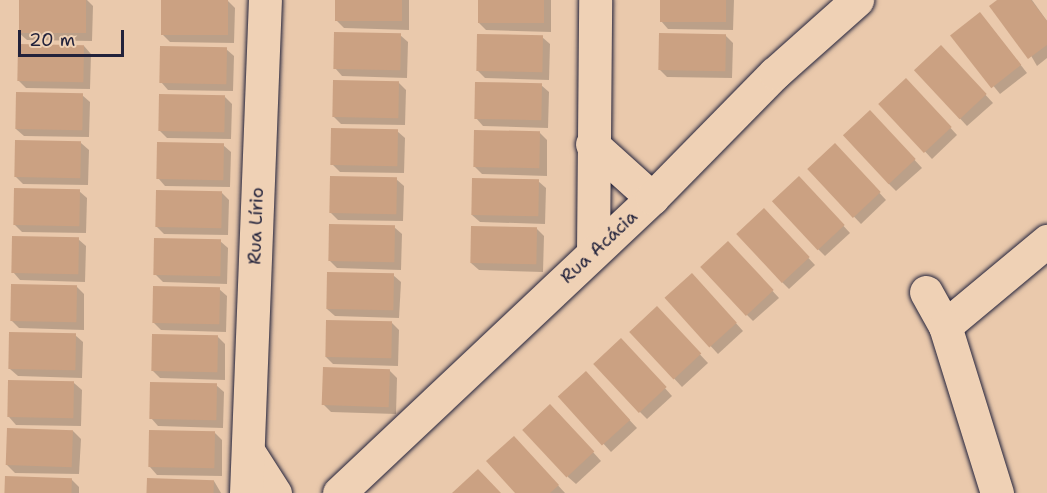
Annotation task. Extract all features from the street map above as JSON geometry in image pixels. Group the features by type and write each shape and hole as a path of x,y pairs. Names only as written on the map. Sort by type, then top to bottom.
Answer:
{"street":[{"name":"Rua Lírio","path":"246,493 265,0"},
{"path":"592,252 595,0"},
{"name":"Rua Acácia","path":"339,493 592,252 652,198 775,73 857,0"},
{"path":"592,144 652,198"},
{"path":"945,326 1047,241"},
{"path":"926,292 945,326 997,493"},
{"path":"248,451 275,493"}],"building":[{"path":"19,0 86,0 86,33 19,33"},
{"path":"161,0 228,0 228,35 161,35"},
{"path":"335,0 402,0 402,21 335,21"},
{"path":"478,0 544,0 544,23 478,23"},
{"path":"660,0 726,0 726,22 660,22"},
{"path":"997,0 1031,0 1047,21 1047,45 1028,59 989,6"},
{"path":"980,12 1021,65 991,88 950,35"},
{"path":"334,32 401,33 400,70 333,69"},
{"path":"659,33 726,34 725,71 658,70"},
{"path":"477,34 543,35 542,72 476,71"},
{"path":"18,44 84,45 83,82 17,81"},
{"path":"941,45 987,94 960,119 914,70"},
{"path":"160,46 227,47 226,84 159,83"},
{"path":"906,78 952,127 924,153 878,104"},
{"path":"333,80 399,81 398,118 332,117"},
{"path":"475,82 542,83 541,120 474,119"},
{"path":"16,92 83,93 82,130 15,129"},
{"path":"159,94 225,95 224,132 158,131"},
{"path":"870,110 916,159 889,184 843,135"},
{"path":"331,128 398,129 397,166 330,165"},
{"path":"474,130 540,131 539,168 473,167"},
{"path":"15,140 81,141 80,178 14,177"},
{"path":"157,142 224,143 223,180 156,179"},
{"path":"835,143 881,192 853,218 807,169"},
{"path":"330,176 397,177 396,214 329,213"},
{"path":"799,176 845,225 818,250 772,201"},
{"path":"472,178 539,179 538,216 471,215"},
{"path":"14,188 80,189 79,226 13,225"},
{"path":"156,190 222,191 221,228 155,227"},
{"path":"764,208 810,257 782,283 736,234"},
{"path":"329,224 395,225 394,262 328,261"},
{"path":"471,226 537,227 536,264 470,263"},
{"path":"12,236 79,237 78,274 11,273"},
{"path":"154,238 221,239 220,276 153,275"},
{"path":"728,241 774,290 746,316 700,267"},
{"path":"327,272 394,273 393,310 326,309"},
{"path":"692,273 737,323 709,348 665,298"},
{"path":"11,284 77,285 76,322 10,321"},
{"path":"153,286 220,287 219,324 152,323"},
{"path":"657,306 701,354 674,379 629,332"},
{"path":"326,320 392,321 391,358 325,357"},
{"path":"9,332 76,333 75,370 8,369"},
{"path":"152,334 218,335 217,372 151,371"},
{"path":"621,338 667,387 639,413 593,364"},
{"path":"323,367 390,369 389,407 322,405"},
{"path":"586,371 630,420 602,445 558,396"},
{"path":"8,380 74,381 73,418 7,417"},
{"path":"150,382 217,383 216,420 149,419"},
{"path":"550,404 594,452 567,477 522,430"},
{"path":"7,428 73,430 72,467 6,465"},
{"path":"149,430 215,431 214,468 148,467"},
{"path":"514,436 559,485 550,493 515,493 486,461"},
{"path":"478,469 501,493 452,493"},
{"path":"5,476 72,478 71,493 4,493"},
{"path":"147,478 214,480 214,493 146,493"}]}
